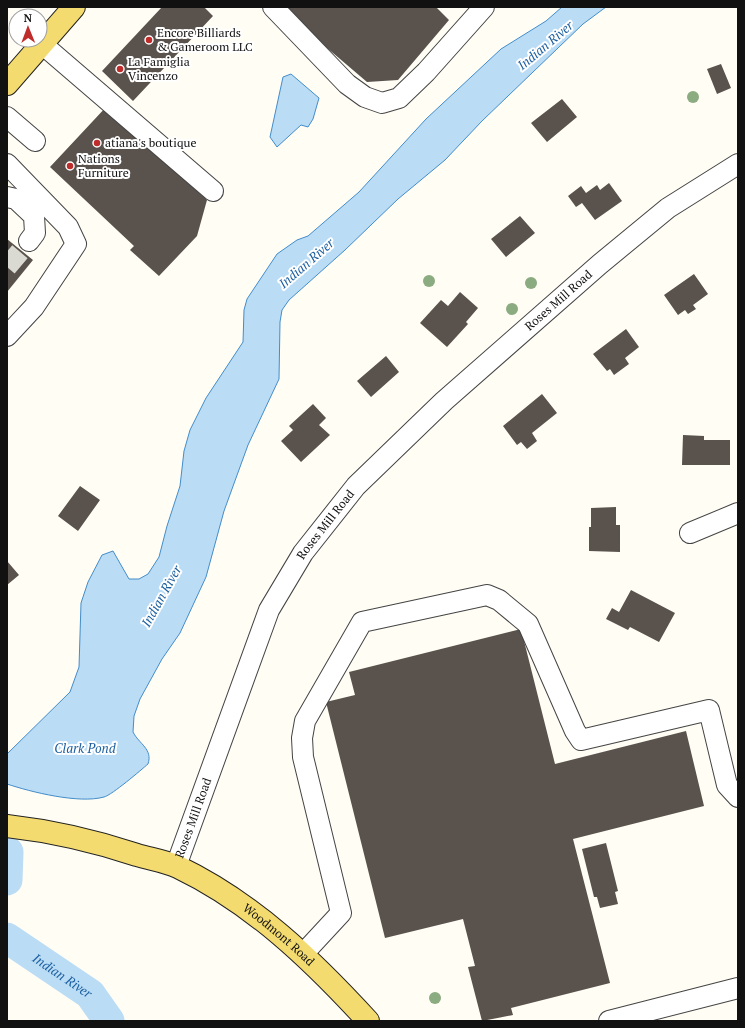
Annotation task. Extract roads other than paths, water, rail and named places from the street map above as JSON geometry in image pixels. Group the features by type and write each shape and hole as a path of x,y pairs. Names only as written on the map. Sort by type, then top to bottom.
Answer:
{"main road":[{"path":"48,37 74,7"},
{"path":"7,84 38,48"},
{"name":"Roses Mill Road","path":"7,826 100,843 176,866"},
{"name":"Woodmont Road","path":"176,866 212,885 247,908 303,954 368,1021"}],"street":[{"path":"273,7 347,84 365,97 382,103 399,98 426,72 484,7"},
{"path":"47,48 213,191"},
{"path":"7,117 35,141"},
{"path":"7,164 68,227 76,244 34,307 7,336"},
{"name":"Roses Mill Road","path":"176,866 269,610 303,553 356,486 444,401 600,264 668,208 738,164"},
{"path":"7,197 16,199 34,216 35,233 30,241"},
{"path":"690,533 738,513"},
{"path":"303,954 341,913 303,757 305,722 362,622 487,594 500,600 528,624 575,731 581,740 709,710 727,785 738,797"},
{"path":"609,1021 738,988"}],"water":[{"name":"Clark Pond","path":"562,7 606,7 583,24 482,121 445,160 398,199 345,250 289,300 282,310 280,322 279,379 248,445 224,511 206,577 180,633 162,659 140,699 134,716 133,732 149,754 148,764 113,792 104,797 94,799 55,796 7,784 7,754 70,692 79,667 81,603 88,582 102,555 113,551 129,579 139,579 148,574 159,557 180,486 184,451 190,430 206,398 243,342 244,310 247,299 277,254 297,240 308,236 359,192 426,119 501,49 546,21"},
{"path":"291,74 319,98 313,119 308,127 301,125 277,147 270,137 283,77"}],"waterway":[{"name":"Indian River","path":"7,880 8,852"},
{"name":"Indian River","path":"7,938 90,994 109,1021"}],"tunnel":[{"path":"7,267 29,241"}],"place":[{"name":"Encore Billiards & Gameroom LLC","path":"149,40"},
{"name":"La Famiglia Vincenzo","path":"120,69"},
{"name":"atiana's boutique","path":"97,143"},
{"name":"Nations Furniture","path":"70,166"}]}
